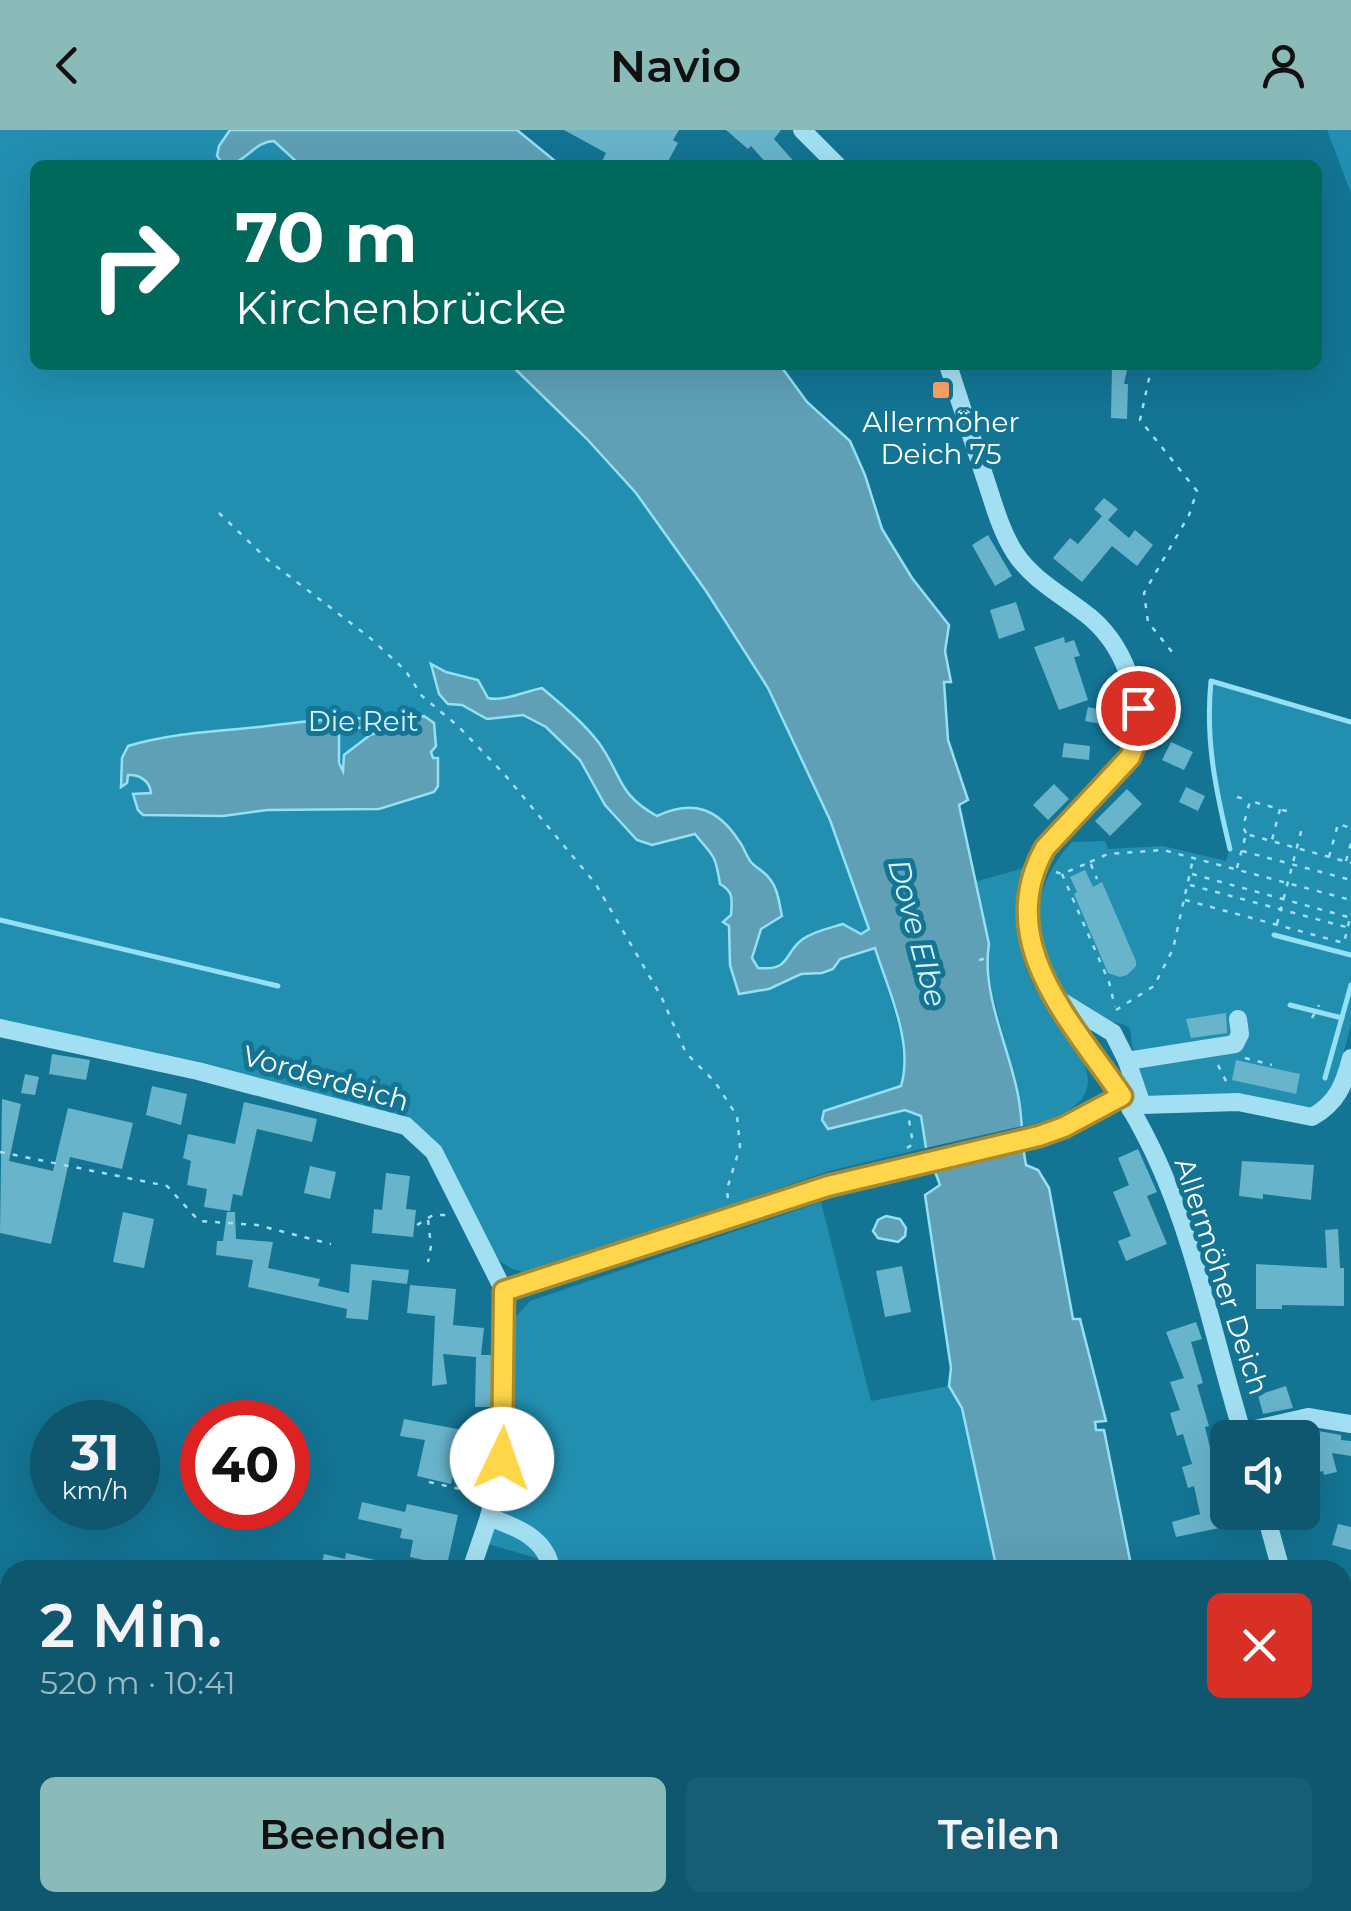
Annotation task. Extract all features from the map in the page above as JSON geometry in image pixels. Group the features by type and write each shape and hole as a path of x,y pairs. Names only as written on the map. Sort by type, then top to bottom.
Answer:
{"street":[{"path":"802,130 832,160"},
{"name":"Allermöher Deich","path":"950,370 1000,521 1016,554 1106,634 1125,669 1138,708 1137,740 1130,757 1045,848 1035,866 1027,898 1028,932 1035,962 1132,1104 1172,1192 1239,1420"},
{"path":"1056,998 1113,1033 1127,1061 1132,1104"},
{"path":"1127,1061 1236,1044 1240,1034 1238,1019"},
{"name":"Vorderdeich","path":"0,1028 198,1070 406,1126 434,1152 504,1291 504,1446 489,1517 474,1560"},
{"path":"504,1291 728,1216 902,1166 1039,1136 1132,1104 1238,1102 1312,1117 1331,1106 1342,1088 1351,1058"},
{"path":"1300,1420 1351,1424"},
{"path":"489,1517 534,1537 549,1560"},
{"path":"1270,1530 1279,1560"}],"path":[{"path":"1151,370 1140,420 1197,491 1189,515 1144,593 1148,622 1176,656"},
{"path":"219,512 268,560 369,637 404,670 422,696 458,726 505,775 594,883 662,996 686,1053 715,1082 737,1116 740,1147 727,1189 728,1216"},
{"path":"1237,797 1291,812"},
{"path":"1237,870 1250,800"},
{"path":"1272,840 1280,809"},
{"path":"1277,924 1303,824"},
{"path":"1329,857 1338,824 1351,828"},
{"path":"1246,834 1348,862 1351,843"},
{"path":"1054,872 1062,874 1108,854 1163,850 1351,900"},
{"path":"1242,851 1351,880"},
{"path":"1116,1010 1154,986 1172,948 1194,858"},
{"path":"1090,862 1097,879"},
{"path":"1062,874 1108,982 1116,1010 1113,1033"},
{"path":"1184,900 1344,943 1348,928 1350,915 1190,874"},
{"path":"1188,884 1348,928"},
{"path":"979,960 990,957"},
{"path":"1312,1018 1319,1005"},
{"path":"1211,1048 1228,1086 1240,1089 1238,1102"},
{"path":"1237,1057 1272,1064"},
{"path":"902,1166 895,1155 912,1144 909,1120"},
{"path":"0,1152 167,1186 198,1220 257,1225 330,1244"},
{"path":"417,1225 445,1214 448,1222"},
{"path":"428,1218 428,1262"},
{"path":"428,1482 469,1490 476,1486 479,1466"}],"green space":[{"name":"Die Reit","path":"0,130 230,130 218,147 220,160 30,160 30,370 516,370 636,493 706,591 768,688 830,820 901,1035 904,1074 901,1087 828,1129 905,1110 921,1116 926,1148 829,1171 531,1274 512,1269 497,1259 410,1120 201,1062 0,1020"},
{"path":"1327,130 1351,130 1351,193"},
{"path":"266,141 274,141 295,160 241,160"},
{"path":"1210,679 1351,721 1351,1025 1333,1092 1310,1110 1147,1097 1134,1060 1130,1028 1097,1018 1068,998 1055,978 1042,940 1039,910 1046,881 1072,842 1105,841 1108,849 1163,846 1226,861 1228,842 1209,744"},
{"path":"1024,868 1019,918 1026,968 1070,1039 1088,1080 1082,1098 1062,1114 1022,1127 1019,1096 992,992 989,944 974,882"},
{"path":"821,1202 871,1401 949,1386 962,1408 995,1560 543,1560 488,1544 509,1461 514,1319 530,1301"}],"water":[{"path":"230,130 517,130 554,160 295,160 274,141 239,160 220,160 219,146"},
{"name":"Dove Elbe","path":"516,370 784,370 807,402 850,441 882,529 912,578 949,625 945,651 951,682 944,682 948,740 968,800 959,805 989,944 992,1001 1018,1095 1026,1165 1038,1170 1049,1188 1073,1319 1080,1319 1106,1421 1095,1422 1096,1430 1104,1430 1130,1560 995,1560 962,1408 949,1386 951,1368 925,1195 940,1185 926,1148 921,1116 905,1110 828,1129 822,1120 824,1111 901,1086 902,1035 875,948 840,959 833,969 822,973 801,974 769,989 739,994 730,965 729,926 723,922 731,915 731,896 720,884 712,856 695,834 652,845 637,840 605,805 580,760 546,727 523,715 487,719 462,705 448,704 439,694 431,664 478,680 488,698 542,688 593,735 627,792 644,808 657,816 693,808 722,820 751,862 772,882 778,896 782,916 761,929 752,958 758,968 782,964 797,944 817,932 843,924 861,934 869,929 830,820 768,688 706,591 636,493"},
{"path":"424,716 434,723 436,746 431,752 433,758 438,758 438,786 434,792 379,809 267,810 223,816 143,815 133,794 151,793 146,782 128,775 127,783 121,787 122,758 128,746 144,742 324,720 389,720 339,733 339,763 343,771 344,755 370,735"},
{"path":"886,1216 900,1219 906,1228 905,1236 898,1242 878,1238 873,1231 878,1220"}],"pier":[{"path":"1027,1125 1028,1151 930,1173 921,1149"}],"building":[{"path":"564,130 679,130 673,140 678,143 669,160 602,160 606,153"},
{"path":"726,130 781,130 774,139 793,160 764,160 751,146 748,149"},
{"path":"1112,370 1127,370 1127,419 1111,418"},
{"path":"1104,498 1118,509 1108,520 1129,538 1135,530 1153,545 1137,566 1112,546 1082,582 1053,558 1070,538 1078,544 1102,516 1094,509"},
{"path":"988,535 1012,576 995,586 972,545"},
{"path":"1016,602 1025,630 999,639 990,610"},
{"path":"1064,637 1065,643 1074,640 1080,656 1074,657 1088,700 1059,710 1034,647"},
{"path":"1160,672 1166,700 1148,704 1142,676"},
{"path":"1088,707 1124,714 1123,728 1085,721"},
{"path":"1171,742 1193,752 1184,770 1162,760"},
{"path":"1064,743 1090,746 1089,760 1062,757"},
{"path":"1054,784 1069,799 1048,820 1033,805"},
{"path":"1186,787 1205,796 1198,811 1179,802"},
{"path":"1127,789 1142,804 1110,836 1095,821"},
{"path":"1085,870 1093,887 1102,882 1136,961 1127,975 1108,973 1074,894 1077,892 1070,877"},
{"path":"1226,1013 1227,1033 1191,1038 1186,1019"},
{"path":"52,1054 90,1060 86,1080 49,1074"},
{"path":"1236,1060 1300,1074 1296,1094 1232,1080"},
{"path":"25,1074 39,1077 35,1095 21,1093"},
{"path":"152,1086 187,1094 181,1125 146,1115"},
{"path":"2,1099 21,1104 9,1161 53,1171 68,1108 133,1123 122,1169 70,1157 51,1244 0,1233"},
{"path":"244,1102 317,1119 312,1142 257,1129 242,1196 233,1194 230,1211 204,1207 207,1189 187,1185 191,1161 183,1158 188,1134 235,1144"},
{"path":"1138,1149 1157,1192 1147,1196 1167,1244 1126,1261 1118,1241 1131,1236 1113,1192 1129,1185 1118,1158"},
{"path":"1242,1161 1314,1165 1311,1200 1263,1194 1263,1199 1239,1196"},
{"path":"310,1166 336,1172 330,1199 304,1193"},
{"path":"386,1173 410,1176 406,1209 416,1210 413,1237 372,1233 374,1209 382,1210"},
{"path":"123,1212 154,1219 144,1268 113,1262"},
{"path":"227,1212 235,1212 236,1239 273,1242 268,1268 320,1279 318,1286 349,1293 351,1264 409,1270 407,1284 372,1280 368,1320 346,1318 347,1309 248,1287 253,1260 216,1255 217,1241 223,1241"},
{"path":"1338,1229 1344,1306 1282,1305 1282,1309 1256,1309 1256,1264 1327,1268 1325,1230"},
{"path":"902,1266 911,1312 885,1317 876,1271"},
{"path":"410,1285 456,1289 453,1325 484,1328 481,1355 493,1355 492,1407 475,1407 476,1357 443,1354 447,1384 432,1386 435,1316 407,1313"},
{"path":"1196,1322 1202,1339 1191,1342 1203,1383 1197,1385 1209,1426 1205,1427 1210,1448 1210,1530 1176,1537 1172,1522 1200,1514 1194,1486 1188,1488 1182,1467 1192,1464 1183,1434 1177,1436 1170,1413 1180,1410 1170,1382 1184,1378 1166,1332"},
{"path":"1286,1386 1293,1408 1263,1414 1258,1395"},
{"path":"404,1419 468,1431 451,1484 417,1476 425,1440 400,1436"},
{"path":"1320,1431 1351,1441 1351,1456 1332,1453 1337,1472 1324,1475 1320,1472"},
{"path":"362,1502 405,1512 407,1504 458,1515 448,1560 410,1557 413,1540 400,1538 402,1529 358,1519"},
{"path":"1338,1524 1351,1527 1351,1550 1332,1545"},
{"path":"346,1553 375,1560 322,1560 324,1554 345,1559"}],"waterway":[{"path":"1230,849 1213,766 1209,724 1211,681 1351,722"},
{"path":"0,920 278,986"},
{"path":"1274,935 1351,955"},
{"path":"1325,1078 1351,985"},
{"path":"1290,1005 1342,1018"}],"place":[{"name":"Allermöher Deich 75","path":"941,390"}],"route":[{"path":"502,1459 504,1291 828,1186 1039,1136 1122,1096 1043,979 1028,932 1027,898 1035,866 1045,848 1130,757 1137,740 1138,708"}]}
